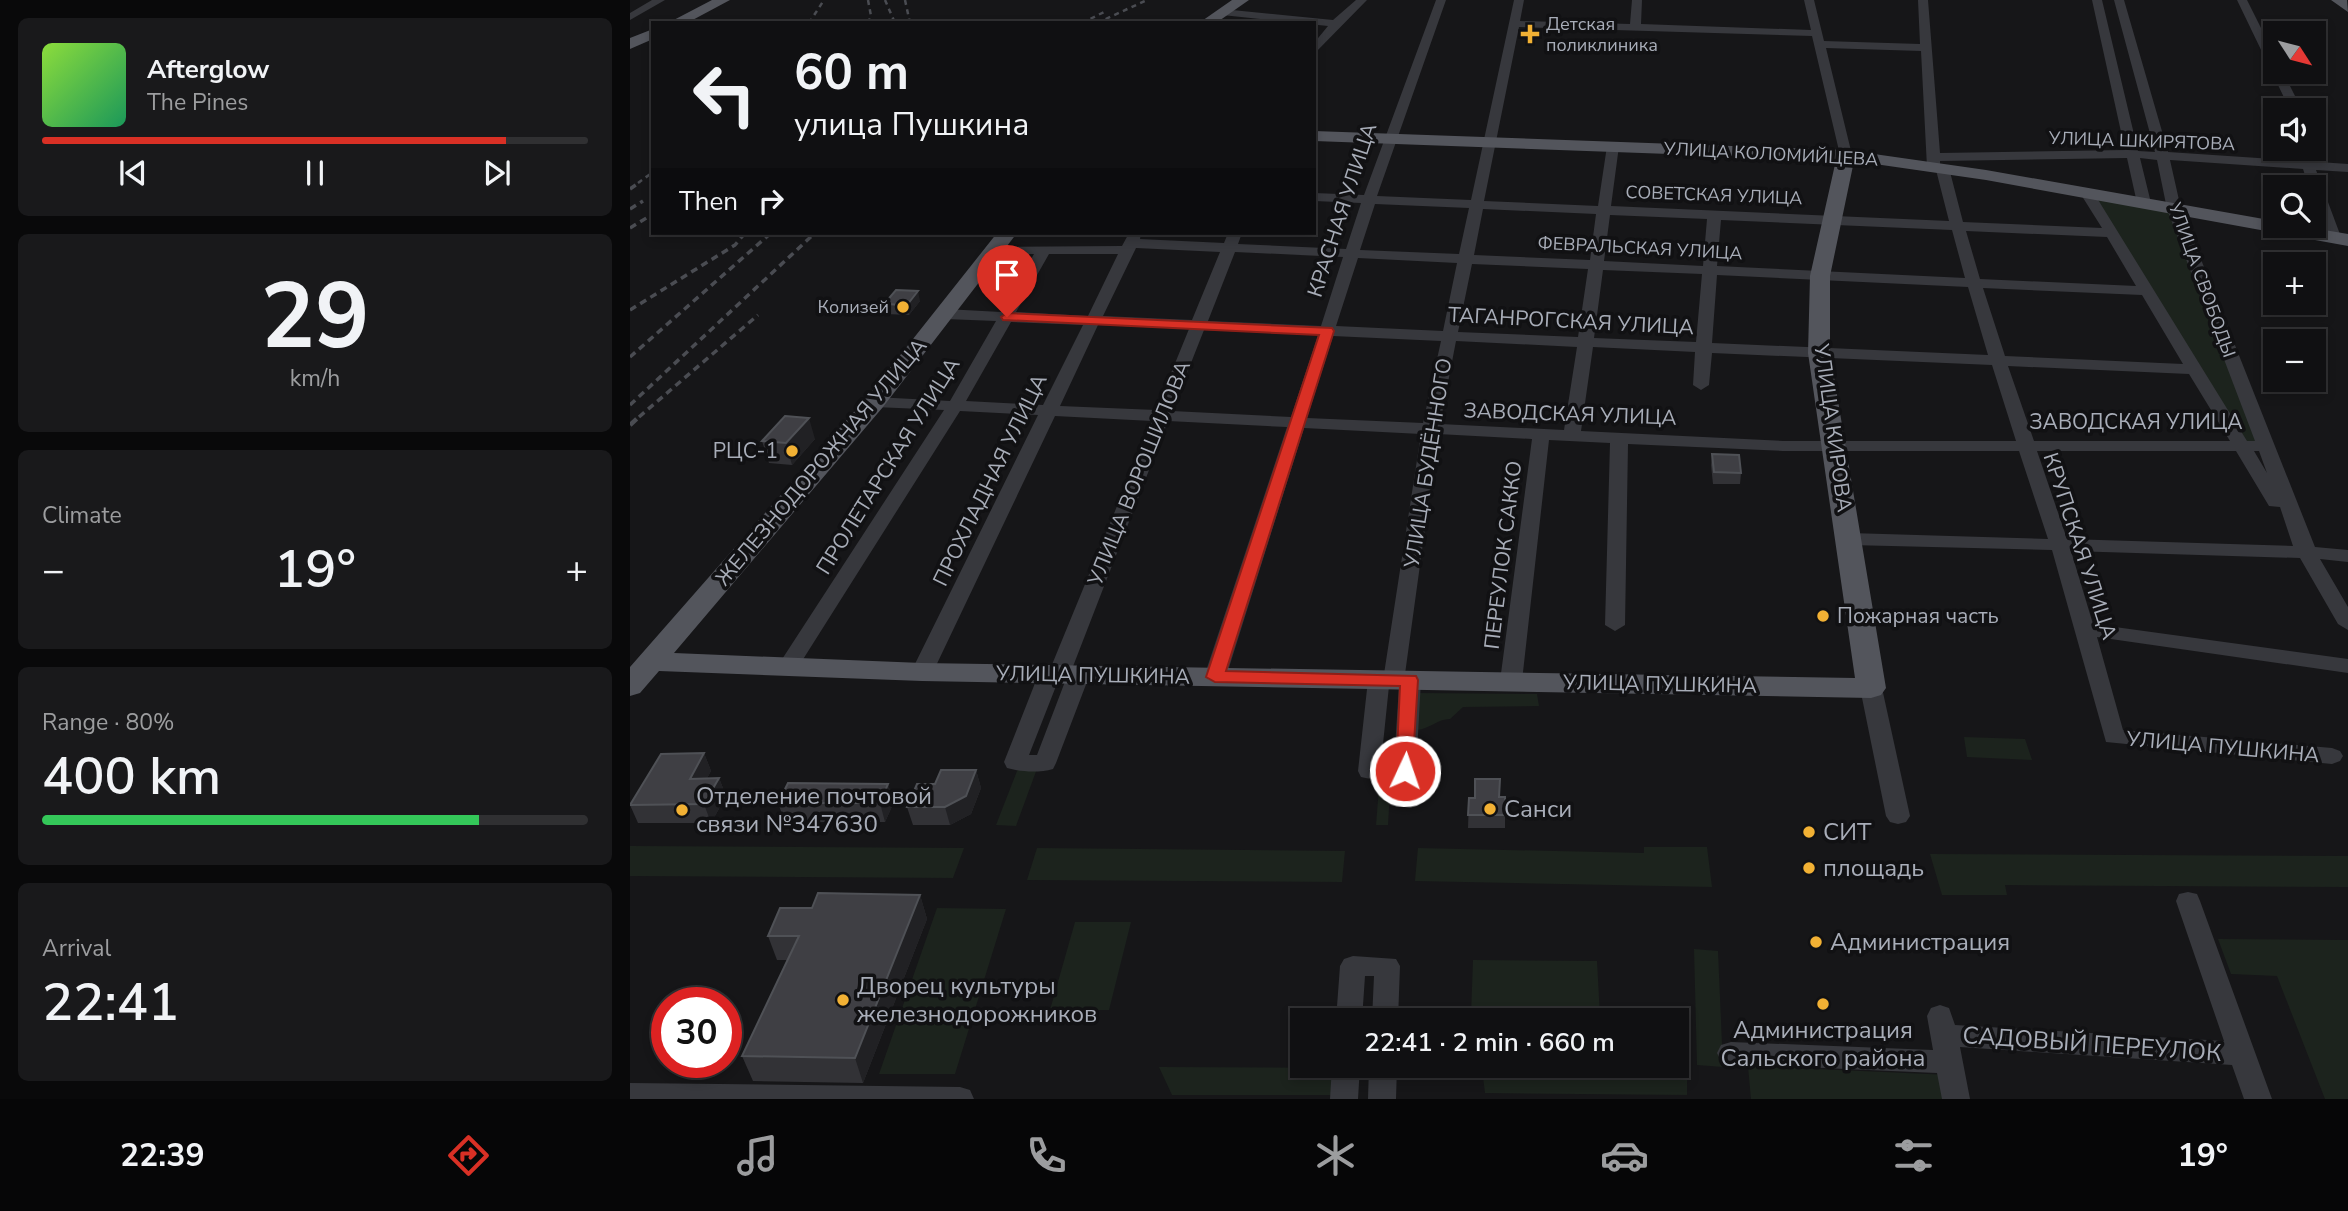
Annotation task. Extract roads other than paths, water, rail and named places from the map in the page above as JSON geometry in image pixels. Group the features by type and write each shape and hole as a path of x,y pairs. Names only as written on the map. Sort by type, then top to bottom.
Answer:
{"main road":[{"path":"680,21 723,0"},
{"path":"1209,21 1242,0"},
{"path":"2338,0 2348,8"},
{"name":"УЛИЦА КОЛОМИЙЦЕВА","path":"1316,136 1846,155 1937,164 2341,238"},
{"name":"УЛИЦА КИРОВА","path":"1846,155 1820,276 1819,353 1832,444 1850,539 1871,688"},
{"name":"ЖЕЛЕЗНОДОРОЖНАЯ УЛИЦА","path":"630,686 875,402 1000,241"},
{"name":"УЛИЦА ПУШКИНА","path":"652,661 922,672 1871,688"}],"street":[{"path":"630,17 660,0"},
{"path":"1316,49 1336,24 1362,0"},
{"name":"КРАСНАЯ УЛИЦА","path":"1215,677 1389,139 1441,0"},
{"name":"УЛИЦА БУДЁННОГО","path":"1394,680 1430,430 1519,0"},
{"path":"1635,27 1637,0"},
{"name":"УЛИЦА КИРОВА","path":"1809,0 1846,155"},
{"name":"КРУПСКАЯ УЛИЦА","path":"1923,0 1937,164 2024,444 2060,544 2114,737"},
{"name":"УЛИЦА СВОБОДЫ","path":"2097,0 2144,203"},
{"name":"УЛИЦА СВОБОДЫ","path":"2119,0 2163,156 2174,209 2263,446 2307,552"},
{"path":"2242,0 2263,43"},
{"path":"1222,12 1308,21"},
{"path":"1316,22 1336,24"},
{"path":"1514,24 1635,27 1818,38 1926,48"},
{"path":"1572,436 1613,146"},
{"name":"УЛИЦА ШКИРЯТОВА","path":"1937,164 2132,155 2348,169"},
{"path":"2308,166 2341,238"},
{"name":"УЛИЦА СВОБОДЫ","path":"2087,193 2307,552 2348,624"},
{"name":"СОВЕТСКАЯ УЛИЦА","path":"1316,197 2112,233"},
{"path":"1701,385 1714,214"},
{"name":"ФЕВРАЛЬСКАЯ УЛИЦА","path":"1000,241 1044,250 1131,242 1232,240 1352,254 2147,291"},
{"name":"УЛИЦА ВОРОШИЛОВА","path":"1063,674 1232,240"},
{"name":"ПРОХЛАДНАЯ УЛИЦА","path":"922,672 1131,242"},
{"name":"ПРОЛЕТАРСКАЯ УЛИЦА","path":"788,667 955,406 1044,250"},
{"name":"ТАГАНРОГСКАЯ УЛИЦА","path":"945,314 2195,369"},
{"name":"ЗАВОДСКАЯ УЛИЦА","path":"875,402 1783,446 2263,446"},
{"name":"ПЕРЕУЛОК САККО","path":"1511,681 1541,435"},
{"path":"1615,625 1619,438"},
{"path":"1850,539 2307,552 2348,556"},
{"path":"2084,629 2348,666"},
{"name":"УЛИЦА КИРОВА","path":"1871,688 1898,816"},
{"name":"УЛИЦА ПУШКИНА","path":"2114,737 2332,756"},
{"path":"2188,901 2258,1099"},
{"path":"1350,1008 1353,966 1387,966 1385,1008"},
{"name":"САДОВЫЙ ПЕРЕУЛОК","path":"1948,1062 1941,1026 2242,1054"},
{"path":"1731,1053 1948,1062 1956,1099"},
{"path":"1344,1099 1345,1078"},
{"path":"1382,1099 1383,1078"},
{"path":"630,1096 960,1099"}],"railway":[{"path":"810,21 824,0"},
{"path":"868,0 871,16 869,21"},
{"path":"885,0 894,21"},
{"path":"905,0 910,21"},
{"path":"1101,21 1147,0"},
{"path":"1086,21 1104,12"},
{"path":"638,183 651,173"},
{"path":"630,189 640,182"},
{"path":"630,209 643,201"},
{"path":"630,228 651,215"},
{"path":"630,310 735,245 743,235"},
{"path":"630,357 769,235"},
{"path":"630,405 813,235"},
{"path":"639,417 758,315"},
{"path":"630,425 641,415"}],"place":[{"name":"Детская поликлиника","path":"1530,34"},
{"name":"Колизей","path":"903,307"},
{"name":"РЦС-1","path":"792,451"},
{"name":"Пожарная часть","path":"1823,616"},
{"name":"Санси","path":"1490,809"},
{"name":"Отделение почтовой связи №347630","path":"682,810"},
{"name":"СИТ","path":"1809,832"},
{"name":"площадь","path":"1809,868"},
{"name":"Администрация","path":"1816,942"},
{"name":"Дворец культуры железнодорожников","path":"843,1000"},
{"name":"Администрация Сальского района","path":"1823,1004"}]}
